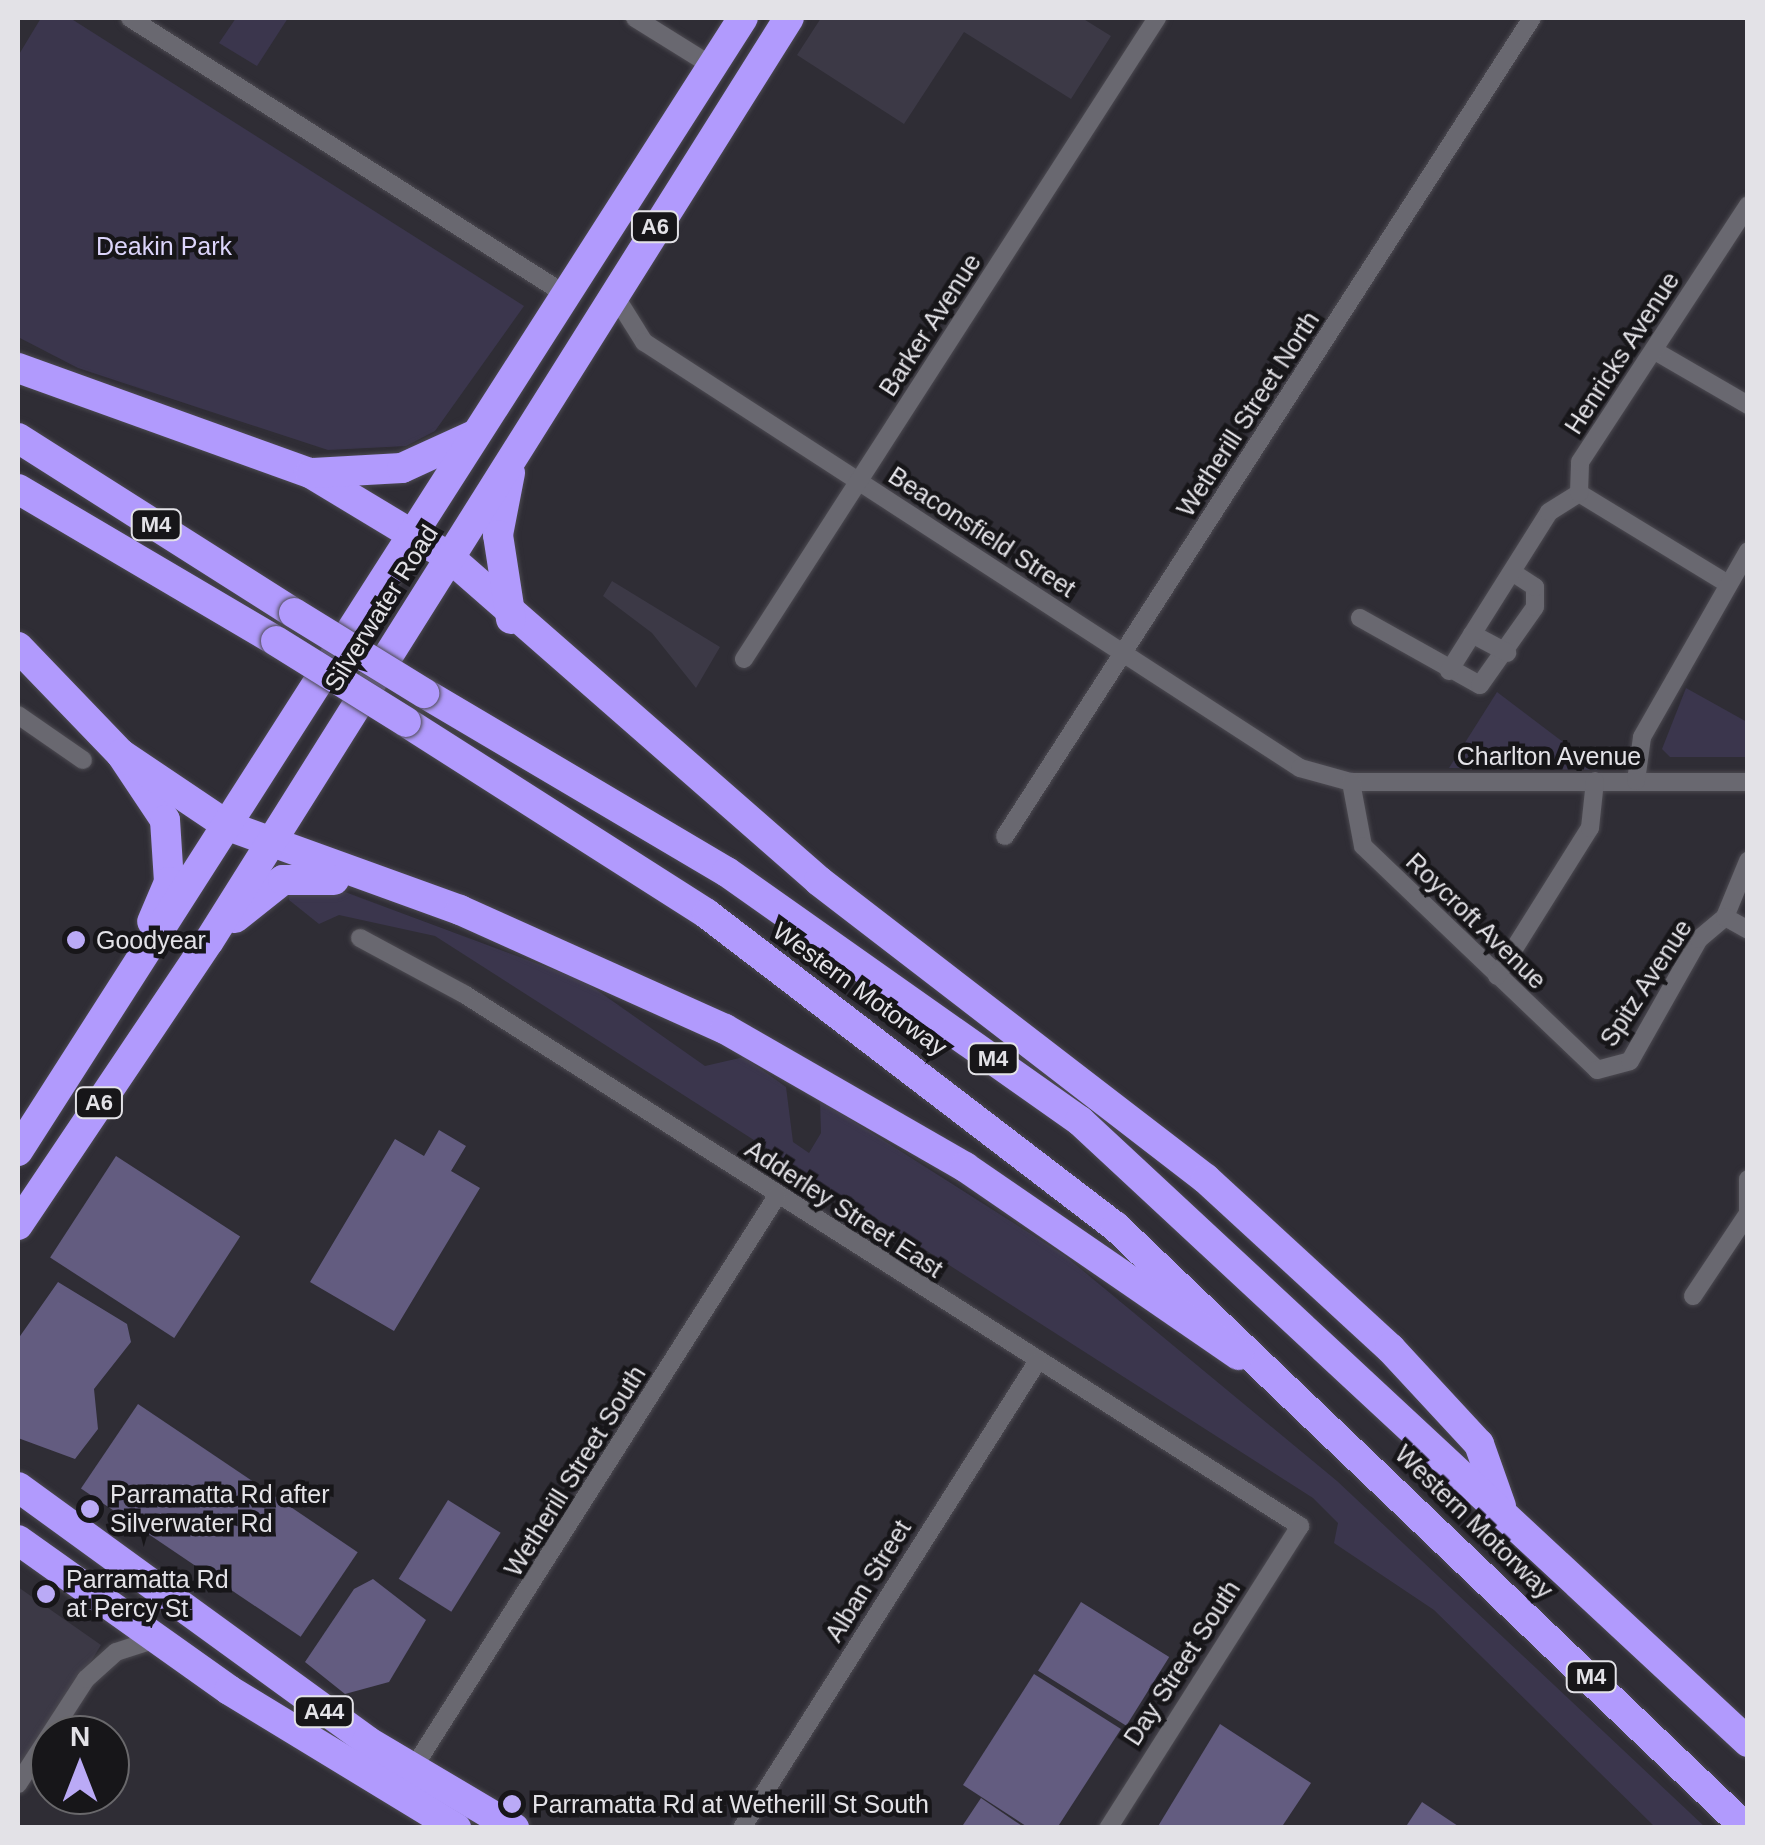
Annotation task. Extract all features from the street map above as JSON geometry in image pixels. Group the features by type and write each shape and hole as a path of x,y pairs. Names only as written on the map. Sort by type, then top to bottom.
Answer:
{"highway":[{"name":"Silverwater Road","path":"18,1151 90,1046 411,532 568,296 743,18"},
{"name":"Silverwater Road","path":"18,1225 268,843 789,18"},
{"path":"18,368 310,473 449,557 511,620 819,881 1206,1179 1390,1348 1479,1444 1501,1506"},
{"path":"310,473 402,468 476,435"},
{"path":"511,620 498,521 522,437"},
{"name":"Western Motorway","path":"18,438 424,694 727,872 1080,1121 1501,1506 1748,1742"},
{"name":"Western Motorway","path":"18,489 276,641 707,914 970,1108 1274,1372 1746,1828"},
{"path":"18,647 121,754 165,820 171,860 156,915 90,1046"},
{"path":"121,754 228,826 630,984 873,1111 1190,1329 1274,1372"},
{"path":"180,980 264,892 318,876 630,984"},
{"name":"A44","path":"18,1487 412,1770 514,1828"},
{"name":"A44","path":"18,1540 154,1640 456,1828"}],"street":[{"path":"130,18 568,296"},
{"path":"635,18 712,66"},
{"name":"Barker Avenue","path":"744,659 1157,18"},
{"name":"Wetherill Street North","path":"1005,836 1532,18"},
{"name":"Henricks Avenue","path":"1579,492 1580,462 1748,205"},
{"name":"Beaconsfield Street","path":"614,292 644,342 1300,768 1350,782"},
{"path":"1655,351 1748,404"},
{"path":"1449,670 1549,512 1579,492 1728,584"},
{"path":"1636,780 1642,736 1748,551"},
{"path":"1360,618 1480,685 1506,654 1537,595 1512,572"},
{"path":"1472,634 1506,654"},
{"path":"18,715 82,760"},
{"path":"1497,976 1590,828 1596,781"},
{"name":"Charlton Avenue","path":"1350,782 1748,782"},
{"name":"Roycroft Avenue","path":"1350,782 1363,846 1497,976 1606,1072"},
{"name":"Spitz Avenue","path":"1606,1072 1630,1060 1698,938 1725,917 1748,862"},
{"path":"1725,917 1748,930"},
{"name":"Adderley Street East","path":"360,938 464,994 1300,1526"},
{"path":"1693,1296 1747,1215 1748,1179"},
{"name":"Wetherill Street South","path":"412,1770 778,1196"},
{"name":"Alban Street","path":"742,1828 1037,1362"},
{"name":"Day Street South","path":"1108,1828 1300,1526"},
{"path":"18,1784 86,1678 116,1652 154,1640"}],"shaded area":[{"path":"821,18 1082,18 1111,36 1071,99 964,32 904,124 797,55"},
{"path":"612,581 720,647 696,688 652,633 603,596"},
{"path":"18,1587 101,1645 58,1715 30,1715 30,1761 18,1781"}],"green space":[{"name":"Deakin Park","path":"41,18 70,18 524,306 435,431 406,446 328,450 78,368 18,337 18,56"},
{"path":"236,18 288,18 257,66 219,43"},
{"path":"1686,688 1747,722 1747,757 1670,757 1662,749"},
{"path":"1497,692 1600,770 1449,768"},
{"path":"329,886 584,981 705,1066 744,1057 786,1087 793,1142 809,1153 821,1133 820,1100 1064,1255 1337,1481 1705,1827 1655,1827 1434,1610 1334,1543 1338,1523 1313,1498 435,936 339,915 319,924 289,900 290,888"}],"building":[{"path":"439,1130 466,1146 451,1171 480,1188 394,1331 310,1282 395,1139 424,1156"},
{"path":"116,1156 240,1237 174,1338 50,1257"},
{"path":"58,1282 127,1324 131,1342 94,1389 98,1429 75,1459 18,1438 18,1339"},
{"path":"138,1404 358,1552 301,1637 81,1489"},
{"path":"448,1500 501,1533 451,1612 399,1579"},
{"path":"373,1579 426,1620 389,1682 345,1694 305,1662 354,1589"},
{"path":"1081,1602 1169,1657 1126,1726 1038,1671"},
{"path":"1034,1674 1121,1729 1057,1828 1029,1828 963,1785"},
{"path":"1220,1724 1311,1783 1281,1828 1157,1828"},
{"path":"981,1798 1025,1828 961,1828"},
{"path":"1422,1802 1461,1828 1405,1828"}],"place":[{"name":"Goodyear","path":"76,940"},
{"name":"Parramatta Rd after Silverwater Rd","path":"90,1509"},
{"name":"Parramatta Rd at Percy St","path":"46,1594"},
{"name":"Parramatta Rd at Wetherill St South","path":"512,1804"}]}
